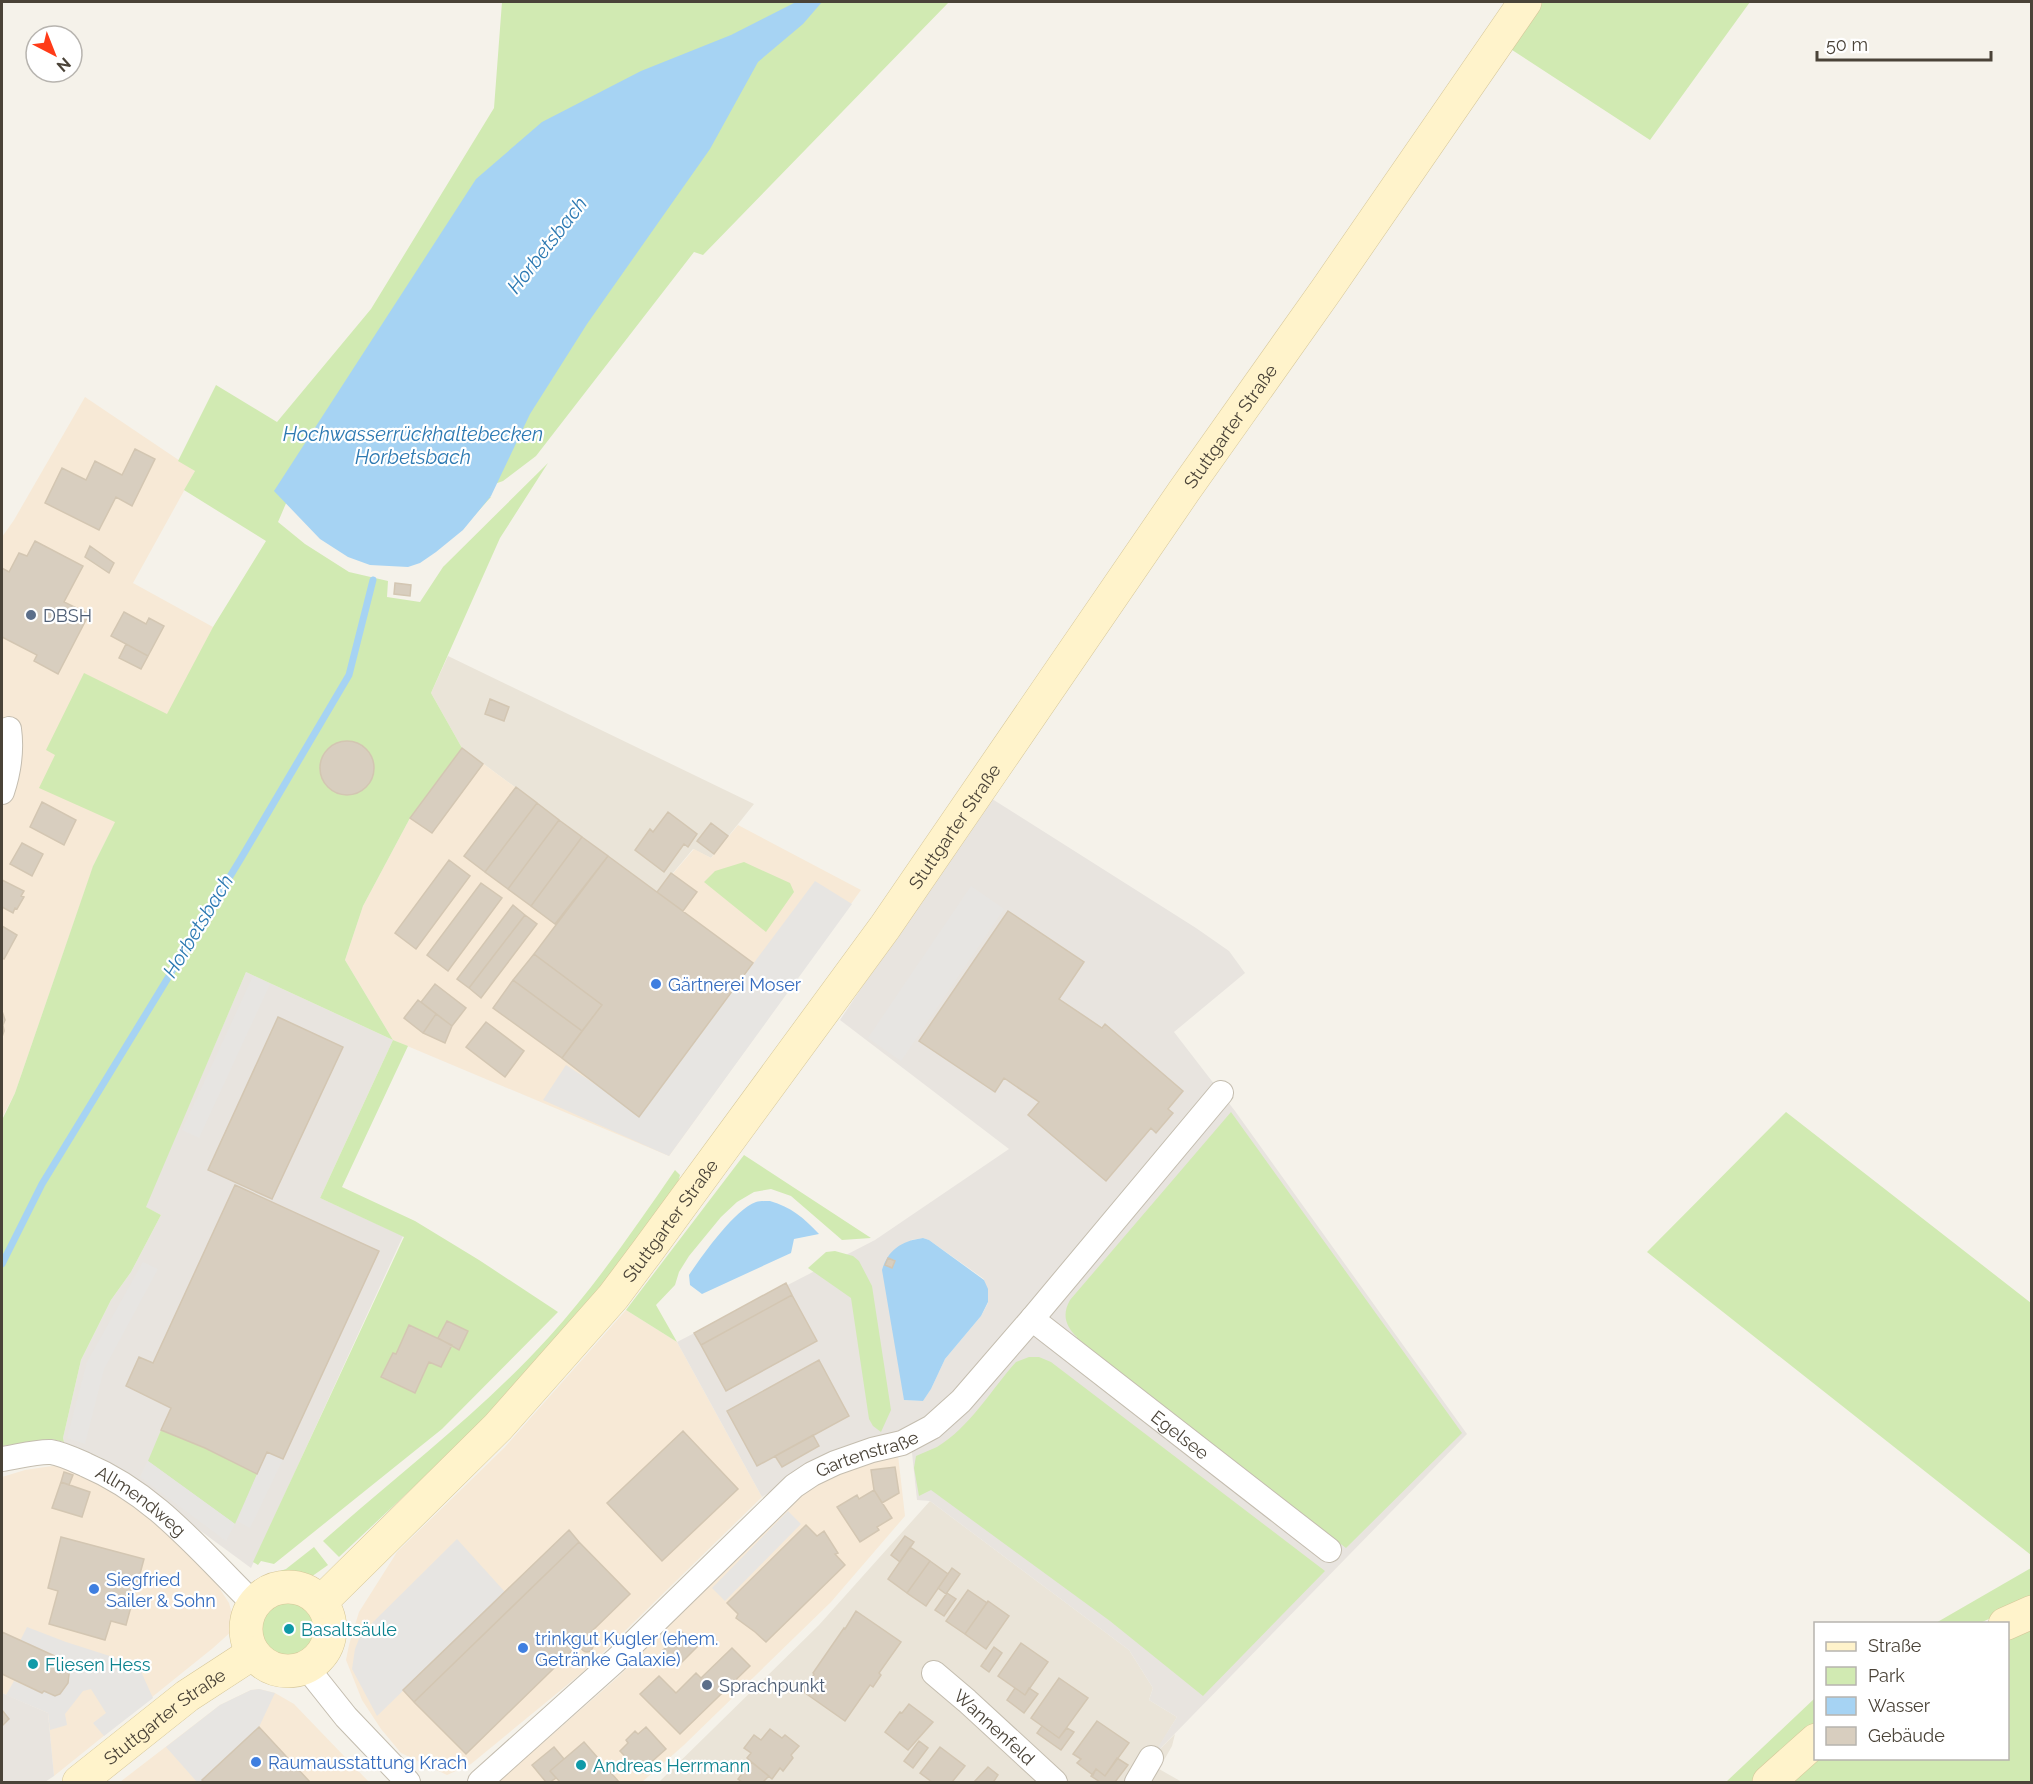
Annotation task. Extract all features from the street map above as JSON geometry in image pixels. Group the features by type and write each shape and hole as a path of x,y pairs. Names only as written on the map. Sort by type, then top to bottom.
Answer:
{"street":[{"name":"Stuttgarter Straße","path":"321,1602 498,1427 613,1296 646,1253 885,927 1184,491 1327,290 1525,2"},
{"path":"2,792 10,761 9,729"},
{"name":"Gartenstraße","path":"480,1782 616,1660 794,1486 835,1463 872,1450 902,1443 932,1427 961,1401 1221,1093"},
{"name":"Egelsee","path":"1032,1319 1329,1550"},
{"name":"Allmendweg","path":"2,1459 50,1452 67,1456 99,1470 136,1493 174,1522 255,1603"},
{"path":"291,1587 307,1591 321,1602 329,1618 330,1636 321,1655 307,1668 292,1671 278,1670 264,1664 253,1653 246,1637 246,1625 255,1603 267,1592 291,1587"},
{"path":"2008,1622 2031,1612"},
{"name":"Stuttgarter Straße","path":"79,1782 187,1696 253,1653"},
{"path":"307,1668 346,1717 408,1782"},
{"name":"Wannenfeld","path":"934,1673 1055,1782"},
{"path":"1769,1782 1814,1741"},
{"path":"1137,1782 1151,1758"}],"shaded area":[{"path":"85,397 195,471 133,583 213,627 94,864 15,1093 2,1118 2,537"},
{"path":"448,656 754,804 711,858 693,849 657,892 462,748 431,693"},
{"path":"462,748 657,892 694,849 711,858 738,825 861,890 669,1156 393,1040 345,960 363,906 410,818"},
{"path":"989,797 1196,928 1229,951 1245,973 1174,1032 1235,1111 1467,1434 1151,1758 1177,1717 1149,1700 1153,1688 1129,1650 930,1501 917,1500 910,1434 818,1461 762,1497 677,1342 875,1240 1009,1149 840,1020","holes":["923,1238 984,1279 988,1303 981,1316 945,1359 923,1401 904,1400 911,1240"]},
{"path":"815,881 852,904 669,1156 543,1100 566,1065 641,1114"},
{"path":"971,886 1004,909 901,1061 868,1038"},
{"path":"246,972 393,1040 320,1198 403,1236 251,1568 100,1457 64,1442 63,1438 81,1360 111,1300 131,1272 161,1215 145,1207"},
{"path":"253,976 270,984 199,1138 182,1130"},
{"path":"143,1262 158,1269 104,1369 85,1444 67,1438 87,1362"},
{"path":"626,1310 677,1342 762,1497 583,1672 471,1764 447,1775 401,1753 381,1729 362,1700 346,1660 359,1612 397,1552 505,1447"},
{"path":"267,1452 283,1459 250,1528 237,1521"},
{"path":"898,1455 905,1516 831,1602 684,1745 642,1782 492,1782 538,1747 618,1677 798,1497 819,1482 842,1471"},
{"path":"148,1461 235,1524 226,1541 140,1477"},
{"path":"59,1465 88,1477 114,1493 171,1535 209,1572 229,1603 234,1620 233,1630 213,1648 54,1776 48,1713 2,1693 2,1477 25,1470"},
{"path":"930,1501 1129,1650 1153,1688 1149,1700 1177,1717 1154,1755 1175,1734 1172,1746 1159,1769 1182,1782 659,1782 819,1625"},
{"path":"788,1511 801,1524 725,1601 712,1588"},
{"path":"457,1539 505,1592 377,1716 352,1669 355,1649 361,1634"},
{"path":"27,1627 138,1665 153,1698 104,1736 93,1723 106,1713 91,1689 83,1691 65,1714 67,1725 50,1730 48,1713 6,1695 14,1681 55,1696 68,1682 69,1666 58,1661 59,1657 20,1641"},
{"path":"259,1689 275,1693 294,1704 369,1782 120,1782 220,1705 251,1690"},
{"path":"259,1689 275,1693 259,1727 201,1782 197,1782 166,1747 220,1705 251,1690"},
{"path":"2,1693 48,1713 54,1776 45,1782 2,1782"}],"green space":[{"path":"502,2 949,2 703,255 694,252 536,456 503,481 408,515 478,496 491,497 463,528 287,501 278,522 305,544 349,572 388,581 387,597 420,602 443,567 548,463 500,538 431,693 462,748 410,818 363,906 345,960 393,1040 246,972 146,1207 161,1215 131,1272 111,1300 81,1360 64,1442 51,1439 2,1446 2,1120 15,1093 93,866 115,822 39,788 55,755 46,750 84,673 167,714 213,627 266,541 184,490 195,471 178,461 216,385 277,422 371,309 494,108"},
{"path":"1541,2 1750,2 1650,140 1509,48"},
{"path":"744,862 790,883 794,892 766,932 704,882 715,871"},
{"path":"393,1040 408,1046 342,1187 415,1221 558,1312 442,1429 274,1564 261,1561 258,1565 253,1562 404,1237 320,1198"},
{"path":"1231,1112 1462,1433 1346,1548 1074,1341 1077,1337 1066,1320 1066,1310 1070,1300"},
{"path":"1786,1112 2031,1303 2031,1555 1647,1252"},
{"path":"744,1155 871,1238 842,1240 791,1196 771,1189 754,1192 737,1202 721,1217 689,1256 679,1272 675,1285 656,1305 677,1342 626,1310"},
{"path":"675,1170 680,1175 677,1186 649,1226 545,1356 452,1451 339,1557 323,1541 468,1417 523,1365 599,1277"},
{"path":"835,1251 853,1256 859,1261 872,1286 891,1410 881,1432 873,1426 869,1419 851,1298 808,1268 826,1252"},
{"path":"1029,1357 1039,1357 1051,1362 1325,1571 1203,1696 1110,1621 931,1490 919,1496 914,1468 916,1456 949,1439 979,1408 1016,1362"},
{"path":"161,1430 205,1448 257,1474 235,1524 148,1461"},
{"path":"314,1547 328,1565 311,1577 265,1576 286,1569"},
{"path":"2031,1568 2031,1600 1982,1622 1937,1622"},
{"path":"282,1602 294,1602 304,1606 312,1614 316,1630 312,1646 304,1654 294,1658 282,1658 272,1654 264,1646 260,1636 260,1624 264,1614 272,1606"},
{"path":"2031,1626 2031,1782 1786,1782 1814,1760 2009,1760 2009,1636"},
{"path":"1814,1699 1814,1725 1755,1782 1726,1782"}],"water":[{"name":"Hochwasserrückhaltebecken Horbetsbach","path":"796,2 822,2 803,24 758,62 710,149 587,324 530,414 491,496 463,530 420,563 408,567 370,565 348,557 320,539 274,491 476,179 542,122 641,71 731,35"},
{"path":"770,1201 797,1214 819,1234 794,1239 791,1253 702,1294 690,1285 689,1275 738,1214 756,1202"},
{"path":"923,1238 984,1280 988,1289 988,1302 981,1316 945,1359 923,1401 904,1400 882,1270 888,1257 896,1248 908,1241"}],"building":[{"path":"135,449 155,459 132,506 116,497 99,530 45,503 62,468 86,480 95,461 122,475"},
{"path":"35,541 83,566 64,602 89,614 58,674 34,661 37,655 2,637 2,568 9,572 19,553 27,556"},
{"path":"90,546 114,563 109,573 85,557"},
{"path":"395,583 411,585 410,596 394,594"},
{"path":"124,612 146,624 149,618 164,626 148,656 111,636"},
{"path":"126,644 148,656 141,669 119,658"},
{"path":"490,699 509,707 504,721 485,714"},
{"path":"347,741 357,743 366,749 372,758 374,768 372,778 366,787 357,793 347,795 337,793 328,787 322,778 320,768 322,758 328,749 337,743"},
{"path":"462,748 483,764 432,833 410,818"},
{"path":"516,787 537,803 485,872 464,856"},
{"path":"42,802 76,820 64,845 30,827"},
{"path":"537,803 559,820 508,889 485,872"},
{"path":"668,812 697,834 688,847 684,844 664,872 635,850 650,829 653,832"},
{"path":"559,820 582,837 531,906 508,889"},
{"path":"711,823 728,836 714,854 697,841"},
{"path":"582,837 608,856 555,924 531,906"},
{"path":"22,843 43,854 32,876 10,864"},
{"name":"Gärtnerei Moser","path":"608,856 753,963 639,1117 562,1058 602,1005 534,954"},
{"path":"449,860 470,876 416,949 395,933"},
{"path":"671,873 697,892 683,911 657,892"},
{"path":"2,880 24,891 21,896 24,897 13,913 2,907"},
{"path":"481,883 502,898 448,971 427,955"},
{"path":"513,905 525,915 469,988 457,979"},
{"path":"1008,911 1084,962 1059,999 1102,1028 1105,1024 1183,1091 1168,1109 1173,1113 1156,1133 1151,1128 1106,1181 1028,1115 1039,1102 1004,1078 995,1092 919,1041"},
{"path":"525,915 537,924 481,998 469,988"},
{"path":"2,926 17,935 4,959 2,958"},
{"path":"534,954 602,1005 582,1031 513,980"},
{"path":"513,980 582,1031 562,1058 493,1008"},
{"path":"435,984 466,1008 452,1026 421,1002"},
{"path":"418,1000 436,1014 423,1033 404,1018"},
{"path":"2,1011 5,1020 2,1037"},
{"path":"436,1014 452,1026 445,1043 423,1033"},
{"path":"278,1017 343,1047 272,1199 208,1170"},
{"path":"486,1022 524,1051 505,1077 466,1047"},
{"path":"235,1185 379,1251 283,1459 267,1452 257,1474 205,1448 161,1430 171,1408 126,1386 139,1357 153,1363"},
{"path":"888,1258 895,1261 892,1268 885,1265"},
{"path":"786,1283 792,1295 701,1345 694,1333"},
{"path":"792,1295 817,1341 726,1391 701,1345"},
{"path":"447,1321 468,1331 459,1350 438,1338"},
{"path":"409,1325 452,1345 441,1367 429,1362 415,1393 381,1377 393,1353 396,1354"},
{"path":"819,1360 849,1416 757,1466 727,1411"},
{"path":"683,1431 738,1489 662,1561 607,1503"},
{"path":"813,1435 819,1446 782,1467 775,1456"},
{"path":"895,1467 899,1493 882,1503 874,1490 871,1470"},
{"path":"64,1472 73,1475 69,1485 61,1482"},
{"path":"61,1482 90,1492 82,1517 52,1508"},
{"path":"874,1490 892,1518 860,1542 837,1507 857,1495 859,1499"},
{"path":"806,1525 817,1536 824,1531 838,1553 835,1554 845,1565 766,1642 736,1618 738,1614 727,1603"},
{"path":"569,1530 579,1542 414,1702 403,1690"},
{"path":"905,1536 914,1542 900,1562 891,1555"},
{"name":"Siegfried Sailer & Sohn","path":"61,1537 144,1559 126,1625 111,1621 105,1640 49,1624 58,1591 48,1588"},
{"name":"trinkgut Kugler (ehem. Getränke Galaxie)","path":"579,1542 630,1594 466,1754 414,1702"},
{"path":"910,1547 930,1561 907,1593 888,1579"},
{"path":"930,1561 948,1574 926,1606 907,1593"},
{"path":"952,1568 960,1574 946,1594 938,1588"},
{"path":"968,1590 987,1603 965,1634 946,1621"},
{"path":"947,1593 956,1599 944,1616 935,1610"},
{"path":"988,1601 1009,1616 986,1649 965,1634"},
{"path":"856,1611 901,1642 879,1673 881,1675 873,1687 870,1685 845,1721 801,1690"},
{"name":"Fliesen Hess","path":"2,1632 59,1658 58,1661 70,1666 68,1683 60,1694 55,1696 44,1691 42,1693 2,1674"},
{"path":"682,1632 697,1647 677,1667 662,1651"},
{"path":"589,1640 593,1646 589,1652 585,1652 581,1644"},
{"path":"1021,1643 1048,1662 1025,1695 998,1676"},
{"path":"994,1647 1002,1653 989,1672 981,1666"},
{"name":"Sprachpunkt","path":"732,1648 750,1666 680,1734 640,1694 659,1676 676,1693 696,1673 701,1678"},
{"path":"1059,1678 1088,1698 1059,1738 1031,1718"},
{"path":"1015,1688 1025,1695 1029,1688 1038,1694 1024,1713 1007,1700"},
{"path":"909,1704 933,1722 908,1750 885,1732"},
{"path":"2,1710 9,1719 2,1726"},
{"path":"1097,1721 1129,1743 1105,1776 1096,1769 1093,1775 1077,1763 1081,1759 1073,1754"},
{"path":"1042,1726 1059,1738 1067,1728 1074,1732 1061,1750 1037,1733"},
{"name":"Raumausstattung Krach","path":"259,1727 310,1782 204,1782 202,1780"},
{"path":"646,1727 666,1749 640,1772 620,1751 635,1731 638,1734"},
{"path":"770,1729 782,1738 785,1735 799,1746 791,1755 793,1758 783,1771 780,1768 772,1779 747,1758 751,1753 744,1748 754,1735 761,1740"},
{"path":"919,1741 928,1748 913,1768 904,1761"},
{"name":"Andreas Herrmann","path":"584,1742 619,1782 560,1782 550,1771"},
{"path":"554,1747 564,1759 550,1771 556,1778 546,1782 532,1765"},
{"path":"940,1747 965,1766 952,1782 932,1782 920,1773"},
{"path":"1117,1758 1128,1765 1115,1782 1100,1782 1091,1776 1096,1769 1105,1776"},
{"path":"751,1762 769,1776 763,1782 742,1782 738,1779"},
{"path":"988,1767 998,1775 994,1781 996,1782 974,1782"}],"waterway":[{"name":"Horbetsbach","path":"2,1264 42,1184 240,860 349,675 373,580"}],"place":[{"name":"DBSH","path":"31,615"},
{"name":"Gärtnerei Moser","path":"656,984"},
{"name":"Siegfried Sailer & Sohn","path":"94,1589"},
{"name":"Basaltsäule","path":"289,1629"},
{"name":"trinkgut Kugler (ehem. Getränke Galaxie)","path":"523,1648"},
{"name":"Fliesen Hess","path":"33,1664"},
{"name":"Sprachpunkt","path":"707,1685"},
{"name":"Raumausstattung Krach","path":"256,1762"},
{"name":"Andreas Herrmann","path":"581,1765"}]}
